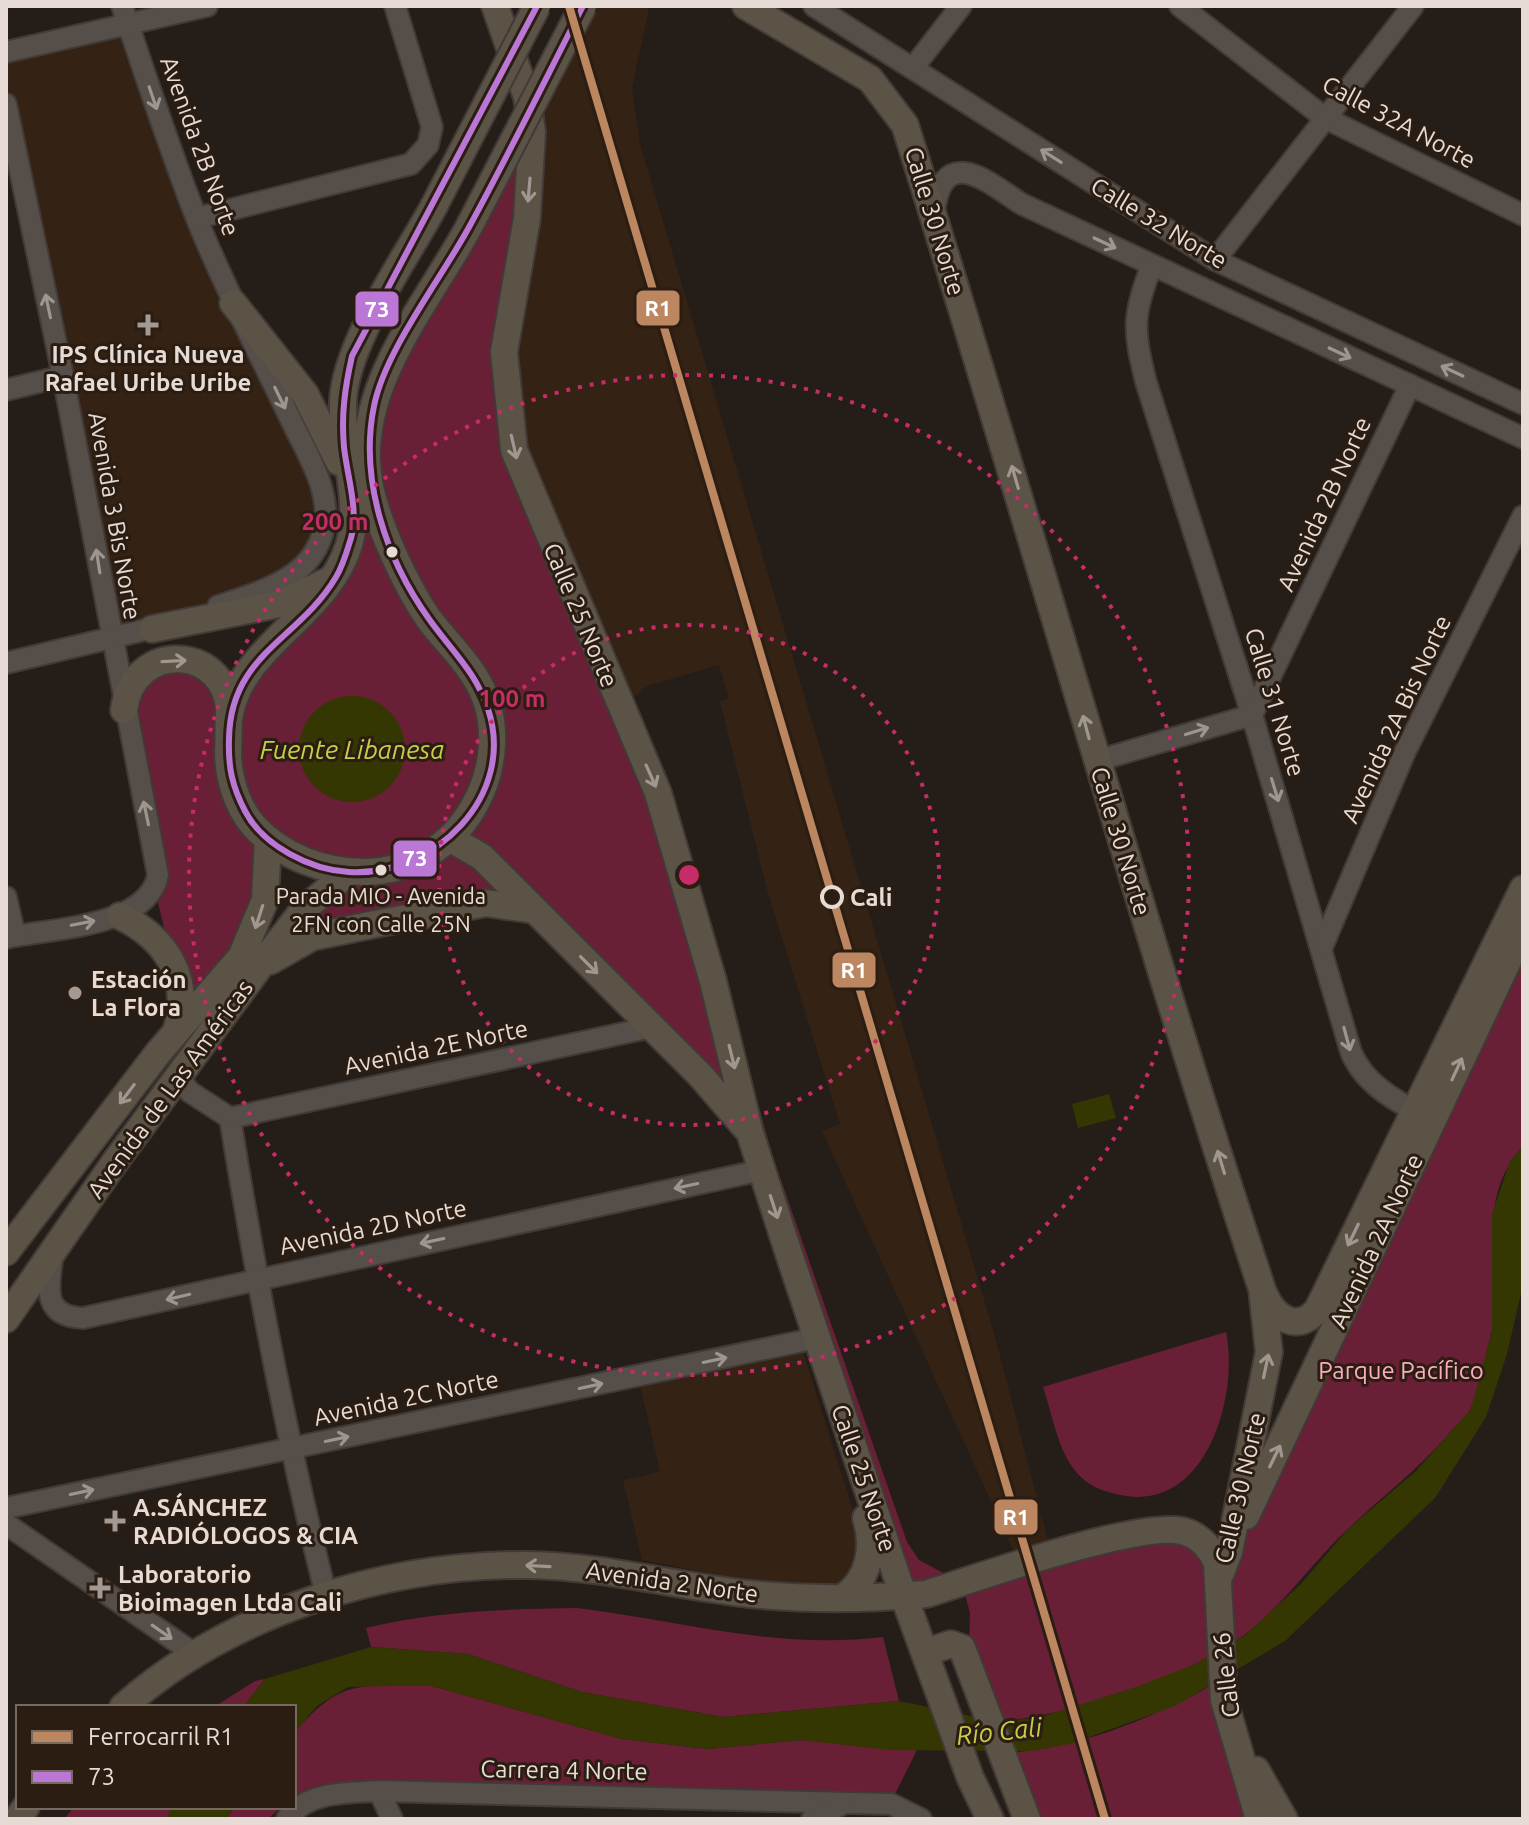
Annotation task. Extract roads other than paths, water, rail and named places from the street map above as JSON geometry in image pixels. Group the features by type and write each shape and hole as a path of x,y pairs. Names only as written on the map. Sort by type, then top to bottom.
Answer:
{"main road":[{"name":"Calle 25 Norte","path":"495,6 523,85 532,132 527,218 504,352 506,398 514,450 658,793 713,981 750,1133 905,1596 970,1777 990,1819"},
{"path":"229,717 247,674 261,655 312,608 337,577 353,531 343,398 352,356 433,208 537,6"},
{"path":"124,710 128,692 143,671 167,660 185,660 202,665 221,683 228,699 228,767 232,785 250,821 268,840 315,865 349,872 379,872 408,864 451,839 476,806 488,778 493,748 490,714 475,675 429,619 400,567 370,487 368,441 374,402 387,368 470,225 583,6"},
{"path":"746,6 777,27"},
{"path":"759,6 777,27"},
{"name":"Calle 30 Norte","path":"777,27 870,79 898,113 1013,470 1096,761 1262,1289 1269,1352 1224,1563"},
{"path":"233,303 305,394 330,440 350,492"},
{"path":"152,629 279,604 337,577"},
{"name":"Calle 25 Norte","path":"451,839 482,857 652,1027 750,1133"},
{"name":"Avenida de Las Américas","path":"6,1252 176,1033 241,957 251,940 265,900 268,840"},
{"name":"Avenida de Las Américas","path":"6,1319 260,966 305,908 349,872"},
{"name":"Avenida 2A Norte","path":"1224,1563 1523,889"},
{"path":"260,966 312,937 385,922 486,903 534,910"},
{"path":"120,916 142,927 158,940 173,961 182,1004 176,1033"},
{"name":"Avenida 2A Norte","path":"1262,1289 1273,1313 1280,1319 1300,1321 1314,1314 1523,929"},
{"path":"845,1596 858,1587 868,1559 870,1541 862,1507 863,1475"},
{"name":"Avenida 2 Norte","path":"126,1705 196,1655 253,1624 326,1595 397,1578 482,1567 529,1565 644,1576 748,1594 905,1596 926,1594 1052,1556 1160,1529 1183,1531 1206,1543 1224,1563"},
{"name":"Calle 26","path":"1224,1563 1220,1617 1224,1700 1259,1819"},
{"path":"927,1657 951,1644 962,1648 1027,1819"},
{"path":"1236,1741 1272,1794 1284,1819"}],"street":[{"path":"6,52 135,14 207,6"},
{"path":"197,218 411,164 428,145 432,127 395,6"},
{"name":"Calle 32 Norte","path":"814,6 1215,260 1523,404"},
{"path":"913,68 961,6"},
{"name":"Calle 32A Norte","path":"1180,6 1325,118 1523,215"},
{"path":"1215,260 1413,6"},
{"name":"Avenida 2B Norte","path":"6,663 152,629 282,583 301,569 316,550 325,527 326,501 314,468 233,303 197,218 135,14"},
{"name":"Avenida 3 Bis Norte","path":"6,104 63,376 124,710 155,859 155,890 145,902 120,916"},
{"name":"Calle 32 Norte","path":"933,216 940,184 967,173 980,176 1020,203 1523,438"},
{"name":"Calle 31 Norte","path":"1152,265 1136,304 1135,339 1358,1071 1423,1116"},
{"path":"6,390 63,376"},
{"name":"Avenida 2B Norte","path":"1252,715 1410,385"},
{"name":"Avenida 2A Bis Norte","path":"1322,947 1405,752 1523,516"},
{"path":"1096,761 1252,715"},
{"path":"6,897 10,937 120,916"},
{"name":"Avenida 2E Norte","path":"230,1118 652,1027"},
{"path":"179,1078 190,1092 230,1118 256,1279 289,1449 326,1595"},
{"name":"Avenida 2D Norte","path":"53,1251 50,1297 54,1309 72,1318 119,1311 762,1170"},
{"name":"Avenida 2C Norte","path":"6,1508 817,1338"},
{"path":"6,1524 196,1655"},
{"path":"379,1791 392,1819"},
{"name":"Carrera 4 Norte","path":"296,1808 332,1793 379,1791 849,1802"},
{"path":"723,1800 732,1819"},
{"path":"812,1819 849,1802 891,1804 921,1819"},
{"path":"6,1811 17,1819"}],"water":[{"name":"Fuente Libanesa","path":"352,696 372,700 389,712 401,729 405,749 401,769 389,786 372,798 352,802 332,798 315,786 303,769 299,749 303,729 315,712 332,700"},
{"path":"1109,1094 1116,1118 1078,1128 1072,1104"},
{"name":"Río Cali","path":"1523,1146 1523,1284 1507,1354 1486,1417 1435,1498 1285,1641 1175,1706 1070,1744 1032,1751 888,1750 801,1740 708,1749 622,1739 428,1685 348,1687 317,1706 296,1731 296,1705 245,1705 265,1679 371,1647 468,1654 582,1692 723,1717 899,1701 1000,1722 1040,1717 1133,1688 1193,1665 1245,1635 1301,1584 1348,1529 1416,1471 1471,1409 1492,1331 1492,1214 1510,1161"},
{"path":"171,1809 234,1809 226,1819 166,1819"}],"rail line":[{"name":"R1","path":"569,6 1105,1819"}],"place":[{"name":"IPS Clínica Nueva Rafael Uribe Uribe","path":"148,325"},
{"name":"Parada MIO - Avenida 2FN con Calle 25N","path":"381,870"},
{"name":"Cali","path":"832,897"},
{"name":"Estación La Flora","path":"75,993"},
{"name":"A.SÁNCHEZ RADIÓLOGOS & CIA","path":"115,1521"},
{"name":"Laboratorio Bioimagen Ltda Cali","path":"100,1588"}],"park label":[{"name":"Parque Pacífico","path":"1401,1370"}]}
